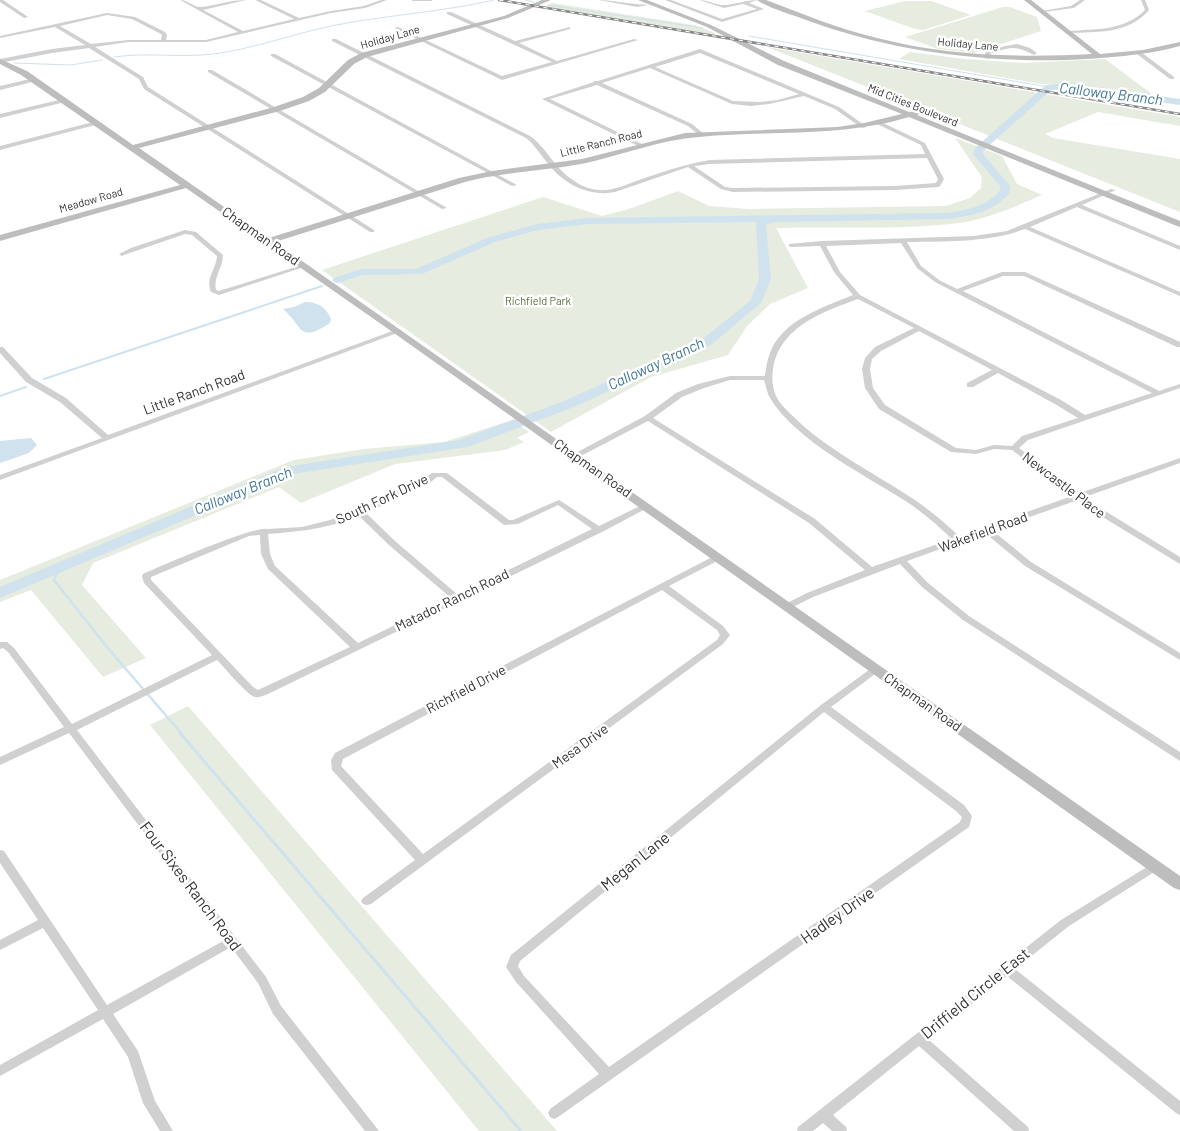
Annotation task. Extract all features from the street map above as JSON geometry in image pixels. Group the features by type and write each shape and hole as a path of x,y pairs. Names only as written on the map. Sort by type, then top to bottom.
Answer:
{"street":[{"path":"0,0 26,17"},
{"path":"182,0 243,33"},
{"path":"199,9 244,0"},
{"path":"257,0 298,19"},
{"path":"0,61 45,52 128,41 163,40 197,42 331,12 365,7 385,0"},
{"path":"413,0 431,0"},
{"name":"Holiday Lane","path":"134,148 277,109 306,99 328,84 345,67 364,55 476,26 522,12 548,0"},
{"path":"600,0 638,6 646,2"},
{"name":"Mid Cities Boulevard","path":"655,0 711,22 775,53 918,112 980,140"},
{"path":"667,0 722,21 762,9 744,3"},
{"path":"705,0 724,7 755,0"},
{"name":"Holiday Lane","path":"760,0 873,40 931,52 987,58 1034,59 1099,56 1139,53 1180,44"},
{"path":"1027,0 1044,11 1099,56"},
{"path":"1044,11 1072,7 1083,0"},
{"path":"1068,32 1112,28 1134,21 1147,10 1144,0"},
{"name":"Mid Cities Boulevard","path":"646,2 709,26 780,63 908,115 980,140 1180,217"},
{"path":"449,13 556,62"},
{"path":"0,37 98,15 113,14 141,21 163,33 165,36 163,40"},
{"path":"56,25 141,78 146,88 372,231"},
{"path":"396,28 502,78 636,40"},
{"path":"515,42 568,28"},
{"path":"334,40 528,137 539,146 553,166 573,182 588,190 608,192 689,165 725,160 930,156"},
{"path":"987,58 988,53 1012,45 1034,53"},
{"path":"640,144 545,98 700,52 837,108 864,127"},
{"path":"1139,53 1172,78"},
{"path":"273,55 514,185"},
{"name":"Chapman Road","path":"0,61 34,80 398,331 1180,884"},
{"path":"649,66 740,104 777,103 805,94"},
{"path":"210,71 444,208"},
{"path":"0,88 34,80"},
{"path":"596,82 690,125 701,134"},
{"path":"0,116 63,100"},
{"name":"Little Ranch Road","path":"268,241 492,172 553,166 596,158 640,144 680,136 864,127 881,124 918,112"},
{"path":"0,148 97,123"},
{"path":"689,165 723,188 733,190 922,188 938,185 942,178 923,144 881,124"},
{"name":"Mid Cities Boulevard","path":"996,146 1104,194 1180,224"},
{"name":"Meadow Road","path":"0,238 188,185"},
{"path":"791,245 974,238 1025,227 1113,190"},
{"path":"1077,205 1180,248"},
{"path":"1025,227 1180,294"},
{"path":"122,254 185,232 191,232 220,255 220,261 212,275 212,289 219,293 304,266"},
{"path":"902,240 918,267 957,291 1158,393"},
{"path":"822,243 830,264 841,280 858,296 1058,402 1084,418"},
{"path":"957,291 1002,274 1025,274 1180,345"},
{"path":"858,296 813,315 785,337 774,352 768,382 775,400 802,431 913,502 958,540"},
{"name":"Newcastle Place","path":"918,329 878,350 869,358 866,368 869,388 878,401 890,412 954,450 976,452 994,447 1014,448 1119,525 1180,561"},
{"name":"Little Ranch Road","path":"0,478 398,331"},
{"path":"0,349 30,380 72,407 107,438"},
{"path":"970,384 998,370"},
{"path":"574,456 648,418 679,395 701,386 730,378 769,378"},
{"path":"1014,448 1025,438 1180,386"},
{"path":"648,418 812,521 871,571"},
{"name":"Wakefield Road","path":"788,606 810,594 871,571 1180,460"},
{"name":"South Fork Drive","path":"218,656 146,581 146,576 234,539 264,530 318,527 360,512 424,483 435,475 444,475 507,523 515,522 559,502 599,530"},
{"name":"Matador Ranch Road","path":"218,656 257,694 647,506"},
{"path":"360,512 392,544 456,598"},
{"path":"264,530 264,546 267,560 271,567 356,647"},
{"path":"986,530 1028,564 1180,657"},
{"name":"Richfield Drive","path":"423,861 340,772 336,767 336,760 346,751 718,557"},
{"path":"902,561 925,584 966,618 1180,757"},
{"name":"Mesa Drive","path":"367,901 724,638 724,633 720,628 663,586"},
{"name":"Four Sixes Ranch Road","path":"2,645 11,650 262,980 277,1010 372,1131"},
{"path":"0,761 218,656"},
{"name":"Megan Lane","path":"608,1075 520,979 512,967 515,958 824,706 876,669"},
{"name":"Hadley Drive","path":"554,1113 965,824 967,816 960,808 824,706"},
{"path":"0,854 134,1055 149,1103 167,1131"},
{"name":"Driffield Circle East","path":"803,1131 1065,923 1155,866"},
{"path":"0,945 45,922"},
{"path":"0,1071 232,942"},
{"path":"1007,969 1180,1109"},
{"path":"919,1038 1023,1131"},
{"path":"824,1115 841,1131"}],"green space":[{"path":"905,1 931,1 971,15 923,30 915,29 865,11"},
{"path":"552,3 694,25 715,33 714,35 545,7"},
{"path":"1003,7 1010,7 1037,17 1041,31 974,53 938,49 905,37"},
{"path":"767,47 1180,117 1180,126 1098,112 1045,134 1053,138 1180,159 1180,212"},
{"path":"910,52 964,59 1023,63 1105,59 1156,97 1085,86 1041,84 899,59"},
{"name":"Richfield Park","path":"955,138 1002,156 1017,184 1042,195 1012,208 959,223 891,227 776,228 808,288 770,304 747,326 728,355 651,377 551,432 322,270 543,197 602,216 629,209 678,191 709,206 749,209 946,206 970,198 981,188 982,177"},
{"path":"512,420 529,432 517,438 524,442 505,450 395,464 301,503 279,487 93,563 82,585 146,658 103,677 31,590 0,602 0,580 294,460 364,449 444,442"},
{"path":"188,706 557,1131 479,1131 150,725"}],"water":[{"path":"305,302 318,304 324,308 331,319 330,323 312,332 302,331 283,309"},
{"path":"31,438 37,445 29,453 0,463 0,441"}],"waterway":[{"path":"114,57 228,52 336,25 455,8 494,0"},
{"path":"525,0 534,2"},
{"path":"548,5 703,28"},
{"path":"749,36 1049,87"},
{"path":"14,63 71,65 102,60"},
{"name":"Calloway Branch","path":"338,280 361,272 418,272 491,240 537,227 588,221 948,216 964,214 986,207 1005,192 1005,186 978,154 978,150 1049,87 1070,86 1180,102"},
{"name":"Calloway Branch","path":"0,593 290,470 462,444 569,404 708,341 755,303 765,279 761,224 771,219"},
{"path":"44,379 322,286"},
{"path":"0,396 26,387"},
{"path":"58,569 54,580 106,646 182,734"},
{"path":"180,733 521,1131"}],"railway":[{"path":"499,0 1180,114"}]}
